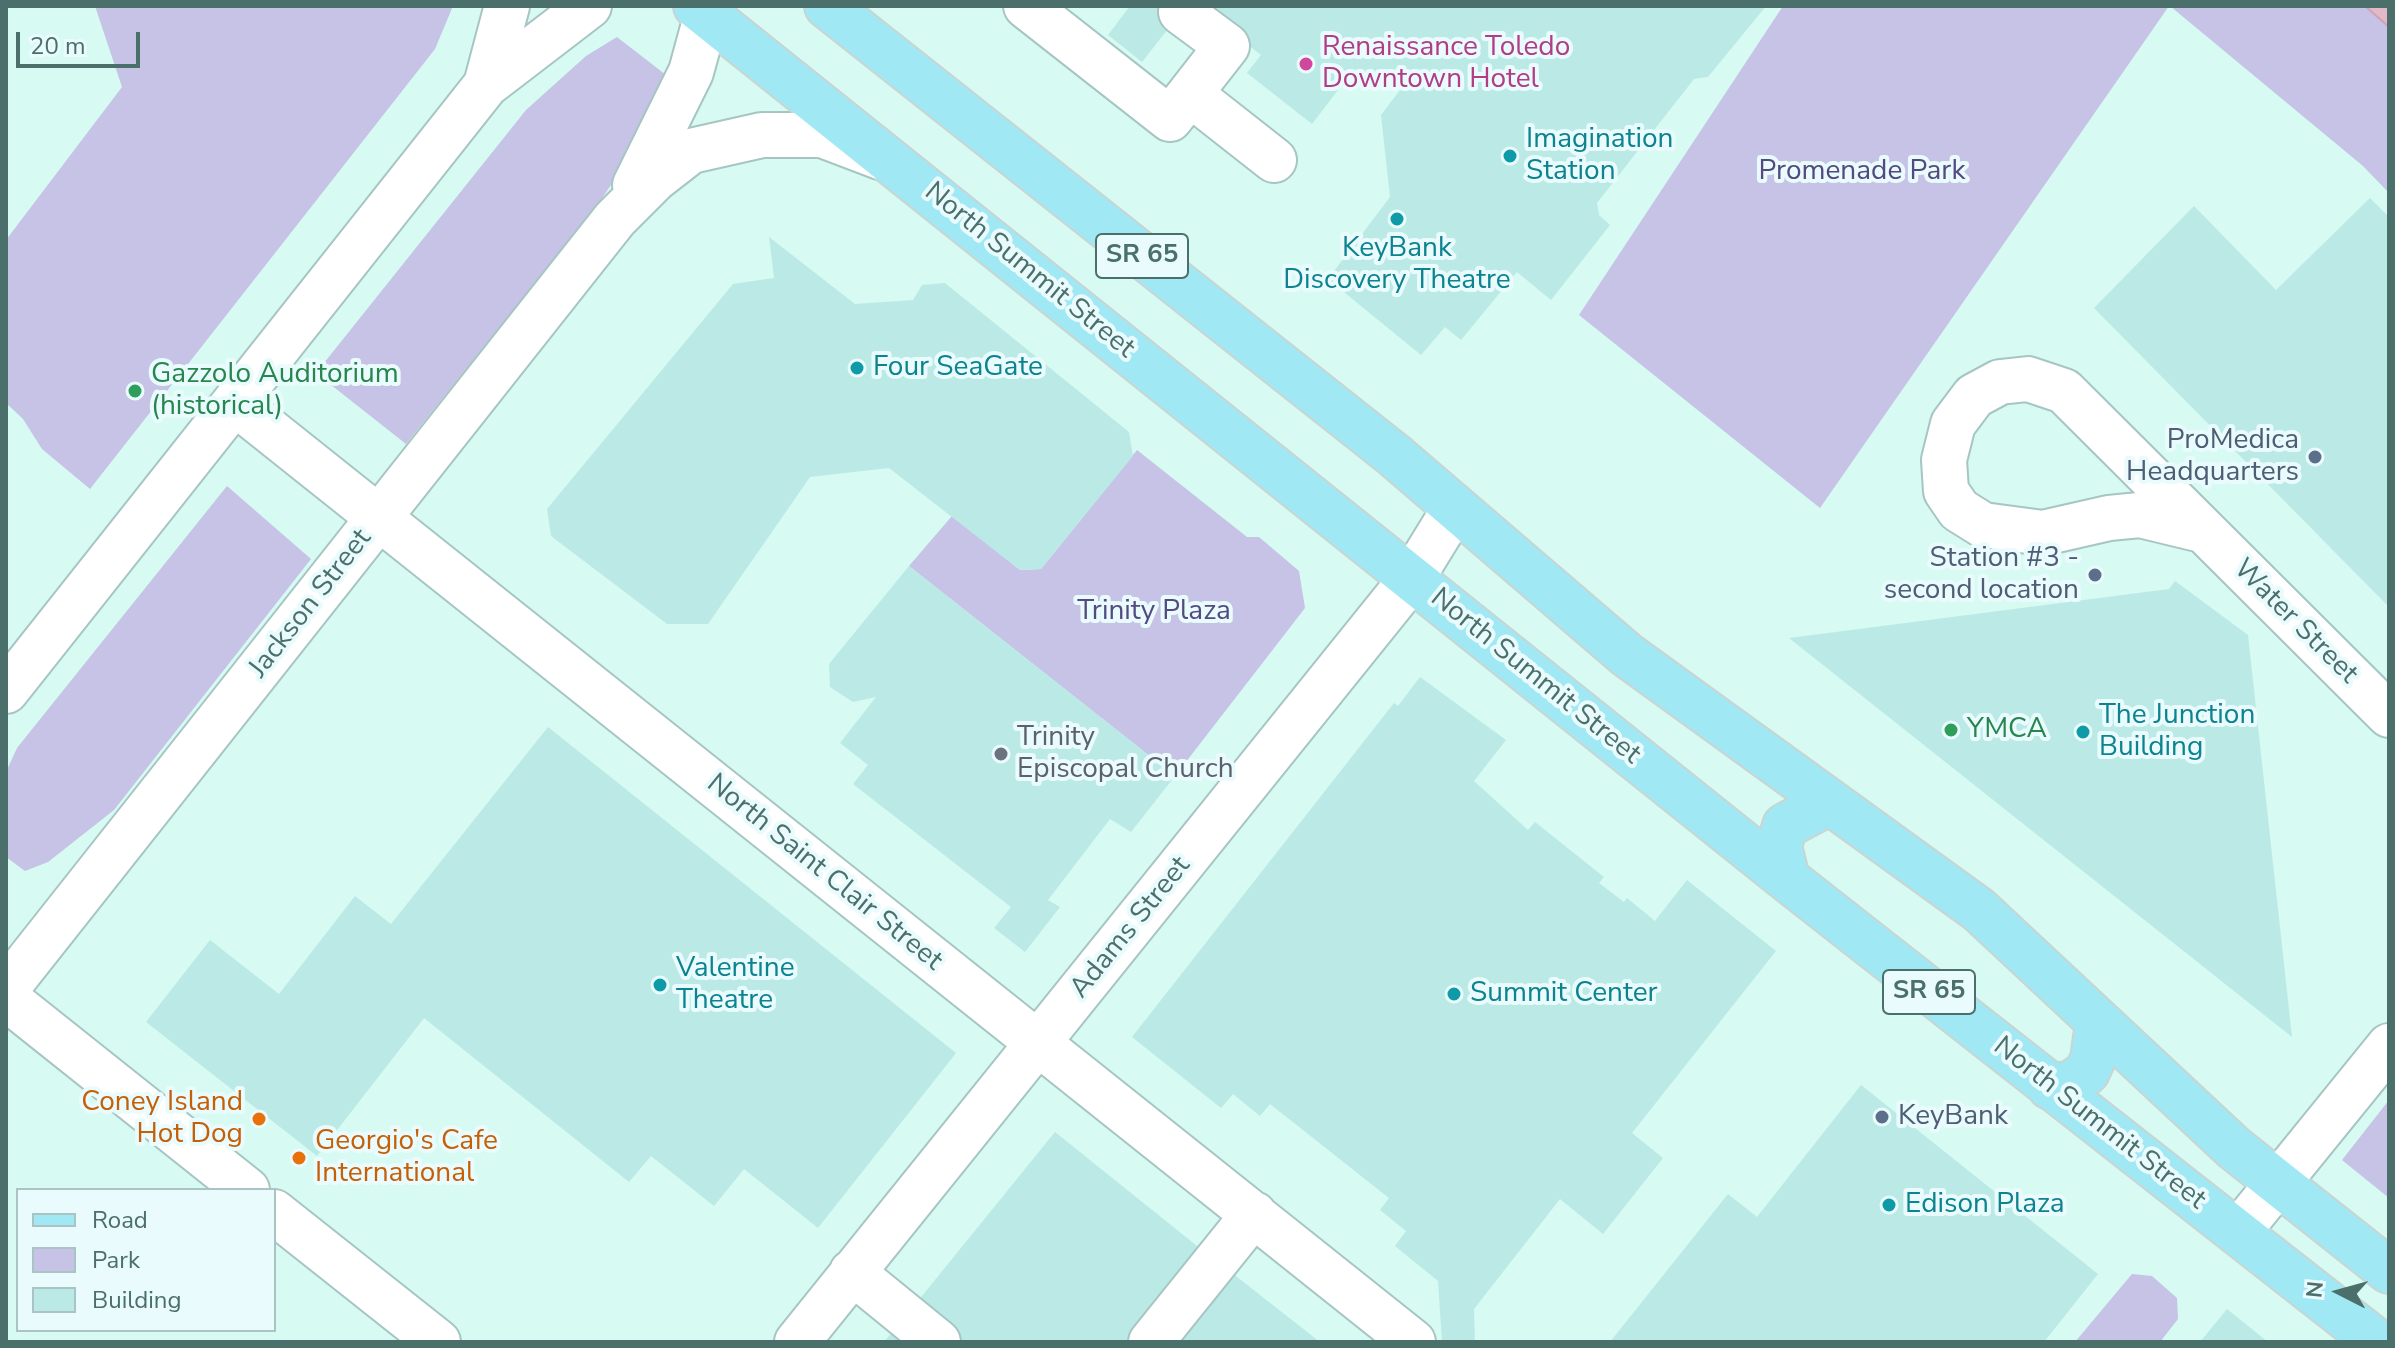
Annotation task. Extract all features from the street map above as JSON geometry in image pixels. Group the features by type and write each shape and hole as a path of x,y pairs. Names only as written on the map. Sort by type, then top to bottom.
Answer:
{"main road":[{"name":"SR 65","path":"827,6 1455,508 1637,663 1979,910 2234,1148 2389,1271"},
{"name":"North Summit Street","path":"704,9 1787,879 2377,1342"},
{"path":"1787,879 1779,846 1785,826 1828,803"},
{"path":"2050,1087 2072,1083 2087,1072 2093,1059 2098,1023"}],"street":[{"path":"486,85 507,6"},
{"path":"6,691 486,85 589,6"},
{"path":"1026,6 1170,119 1227,46 1181,12"},
{"name":"Jackson Street","path":"615,219 656,148 681,95 704,9"},
{"path":"1190,94 1274,160"},
{"name":"Jackson Street","path":"6,989 615,219 655,179 691,151 737,139 795,132 822,135 890,160"},
{"name":"Water Street","path":"2202,530 2140,515 2109,518 2043,533 1983,525 1959,510 1946,491 1944,460 1953,424 1974,396 2000,382 2028,379 2064,391 2389,715"},
{"name":"North Saint Clair Street","path":"235,403 1413,1342"},
{"name":"Adams Street","path":"797,1342 1412,578 1455,508"},
{"path":"6,998 244,1188"},
{"path":"2239,1231 2389,1046"},
{"path":"276,1214 438,1342"},
{"path":"1151,1342 1254,1214"},
{"path":"852,1272 938,1342"}],"shaded area":[{"path":"6,6 2365,6 2389,27 2389,1342 6,1342"},
{"path":"2365,6 2389,6 2389,27"}],"green space":[{"path":"95,6 453,6 435,49 90,489 42,449 23,419 6,403 6,240 122,87"},
{"name":"Promenade Park","path":"1783,6 2169,6 1820,508 1579,315"},
{"path":"2170,6 2365,6 2389,26 2389,193 2363,166"},
{"path":"617,37 666,75 626,162 599,203 406,444 316,373 526,110 586,56"},
{"name":"Trinity Plaza","path":"1137,450 1247,537 1259,537 1299,571 1305,608 1175,776 909,566 952,516 1020,570 1041,569"},
{"path":"227,486 311,559 114,810 48,862 25,871 6,857 6,772 17,748"},
{"path":"2389,1100 2389,1198 2342,1160"},
{"path":"2132,1274 2152,1276 2177,1298 2178,1319 2160,1342 2075,1342"}],"building":[{"path":"1130,6 1186,6 1142,62 1108,35"},
{"name":"Imagination Station","path":"1199,6 1766,6 1708,77 1694,79 1597,203 1599,215 1610,225 1551,300 1517,272 1461,340 1445,327 1421,355 1328,279 1390,197 1381,115 1410,77 1348,77 1312,124 1247,73 1261,55"},
{"name":"ProMedica Headquarters","path":"2370,198 2389,217 2389,607 2094,308 2194,206 2276,290"},
{"name":"Four SeaGate","path":"769,237 855,304 913,300 922,285 945,283 1129,432 1133,456 1041,569 1020,570 889,468 810,477 708,624 667,624 551,536 547,509 733,284 774,278"},
{"name":"Trinity Episcopal Church","path":"909,566 1175,776 1131,832 1110,819 1048,900 1060,907 1025,952 994,928 1011,907 853,784 868,765 840,743 876,697 853,702 830,687 829,664"},
{"name":"The Junction Building","path":"2175,581 2248,635 2292,1037 1789,638 2169,589"},
{"name":"Summit Center","path":"1420,677 1506,740 1474,781 1528,830 1535,822 1604,877 1599,883 1624,902 1627,898 1655,921 1687,880 1776,951 1632,1133 1663,1158 1603,1234 1560,1199 1474,1309 1475,1342 1442,1342 1438,1281 1395,1246 1406,1231 1380,1210 1389,1198 1270,1104 1260,1116 1233,1094 1221,1108 1132,1037 1394,703 1398,706"},
{"name":"Valentine Theatre","path":"548,727 956,1053 818,1228 744,1169 714,1206 651,1156 629,1182 424,1018 317,1156 146,1022 210,940 279,994 355,896 391,924"},
{"name":"Edison Plaza","path":"1861,1085 2098,1274 2044,1342 1610,1342 1728,1194 1757,1217"},
{"path":"1055,1132 1202,1250 1127,1342 956,1342 913,1307"},
{"path":"1232,1273 1320,1342 1177,1342"},
{"path":"2227,1309 2268,1342 2200,1342"},
{"path":"898,1325 919,1342 884,1342"}],"place":[{"name":"Renaissance Toledo Downtown Hotel","path":"1306,64"},
{"name":"Imagination Station","path":"1510,156"},
{"name":"KeyBank Discovery Theatre","path":"1397,219"},
{"name":"Four SeaGate","path":"857,368"},
{"name":"Gazzolo Auditorium (historical)","path":"135,391"},
{"name":"ProMedica Headquarters","path":"2315,457"},
{"name":"Station #3 - second location","path":"2095,575"},
{"name":"YMCA","path":"1951,730"},
{"name":"The Junction Building","path":"2083,732"},
{"name":"Trinity Episcopal Church","path":"1001,754"},
{"name":"Valentine Theatre","path":"660,985"},
{"name":"Summit Center","path":"1454,994"},
{"name":"KeyBank","path":"1882,1117"},
{"name":"Coney Island Hot Dog","path":"259,1119"},
{"name":"Georgio's Cafe International","path":"299,1158"},
{"name":"Edison Plaza","path":"1889,1205"}]}
